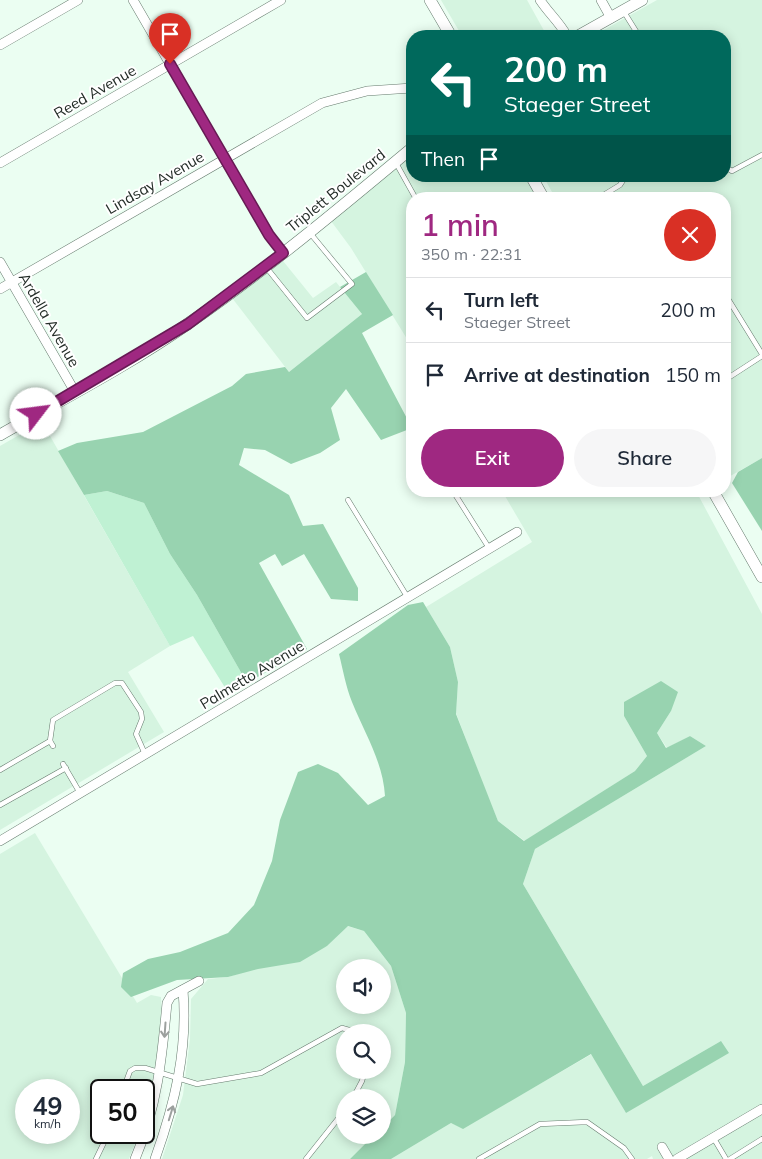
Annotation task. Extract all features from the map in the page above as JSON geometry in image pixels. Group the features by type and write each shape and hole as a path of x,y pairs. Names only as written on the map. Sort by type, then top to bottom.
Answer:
{"main road":[{"path":"430,0 448,30"},
{"path":"589,30 642,0"},
{"name":"Triplett Boulevard","path":"0,435 188,324 283,253 406,153"},
{"path":"716,497 762,576"}],"street":[{"path":"0,46 78,0"},
{"path":"133,0 269,235 283,253"},
{"name":"Reed Avenue","path":"0,163 281,0"},
{"path":"540,0 550,15 558,20 564,30"},
{"path":"601,0 611,18"},
{"name":"Lindsay Avenue","path":"0,289 308,110 336,98 367,91 406,88"},
{"name":"Ardella Avenue","path":"0,262 75,392"},
{"name":"Palmetto Avenue","path":"0,842 516,532"},
{"path":"135,1159 153,1109 160,1073 167,1004 171,996 198,981"},
{"path":"155,1159 170,1118 179,1079 185,1016 183,990"},
{"path":"677,1159 762,1109"},
{"path":"662,1148 669,1159"}],"lane":[{"path":"623,11 635,30"},
{"path":"731,171 762,155"},
{"path":"396,162 406,180"},
{"path":"608,192 622,182"},
{"path":"266,266 307,318 352,284 309,232"},
{"path":"731,304 762,355 731,376"},
{"path":"457,497 490,549"},
{"path":"348,500 408,598"},
{"path":"53,746 50,741 53,720 115,682 122,683 141,712 142,719 136,734 145,754"},
{"path":"0,770 50,741"},
{"path":"0,805 64,766 80,793"},
{"path":"127,1079 130,1071 135,1068 145,1068 197,1084 261,1073 336,1031"},
{"path":"306,1159 336,1121"},
{"path":"479,1159 540,1124 587,1122 624,1148 632,1159"},
{"path":"713,1137 728,1159 762,1139"},
{"path":"96,1159 103,1144"}],"shaded area":[{"path":"441,0 527,0 544,30 458,30"},
{"path":"657,0 762,0 762,458 731,476 731,192 552,192 546,182 731,182 731,30 604,30"},
{"path":"406,153 406,182 534,182 540,192 406,192 406,337 351,248 328,217"},
{"path":"279,256 313,298 336,282 362,314 289,372 229,294"},
{"path":"42,422 170,646 128,672 164,732 0,830 0,446"},
{"path":"107,491 144,503 170,554 197,595 247,683 229,694 193,636 170,646 84,495"},
{"path":"506,497 699,497 762,614 762,1105 668,1159 653,1159 652,1156 647,1159 391,1159 451,1123 463,1128 592,1054 626,1113 721,1041 643,1086 523,884 535,849 706,746 690,736 667,748 657,733 671,711 624,716 647,756 635,771 525,841 498,821 484,787 456,713 458,682 450,647 426,607 532,542"},
{"path":"35,833 137,1003 151,995 161,997 162,1024 154,1079 90,1079 90,1144 135,1144 129,1159 0,1159 0,854"},
{"path":"347,926 364,931 386,959 336,959 336,1014 391,1014 391,966 406,1013 405,1062 395,1115 391,1119 391,1089 336,1089 336,1144 365,1144 350,1159 162,1159 183,1095 190,1039 191,999 208,979 228,977 327,946"},
{"path":"762,1109 762,1159 677,1159"}],"green space":[{"path":"366,272 393,315 362,333 406,417 406,430 381,440 346,389 331,408 340,440 320,453 291,464 265,450 244,448 239,465 289,495 303,526 323,524 358,588 358,601 331,599 304,554 282,566 275,554 259,563 307,649 247,683 197,595 170,554 144,503 107,491 84,495 58,451 77,443 143,432 232,386 246,374 285,367 289,372 362,314 340,287"},
{"path":"762,458 762,531 732,483 738,472"},
{"path":"423,602 450,647 458,682 456,714 498,821 524,841 635,771 647,756 624,716 624,702 661,681 678,692 671,711 657,733 666,748 690,736 706,746 535,849 523,884 643,1086 721,1041 729,1053 626,1113 591,1054 463,1129 451,1123 391,1159 350,1159 365,1144 391,1144 391,1119 395,1115 405,1062 406,1013 391,966 391,959 386,959 364,931 348,926 327,946 300,962 258,969 228,977 177,980 131,997 121,987 123,973 148,959 180,952 228,933 254,905 272,861 280,820 298,772 318,764 338,773 368,805 385,796 381,771 350,696 339,654 408,605"}],"route":[{"path":"36,414 188,324 283,253 269,235 170,64"}]}
